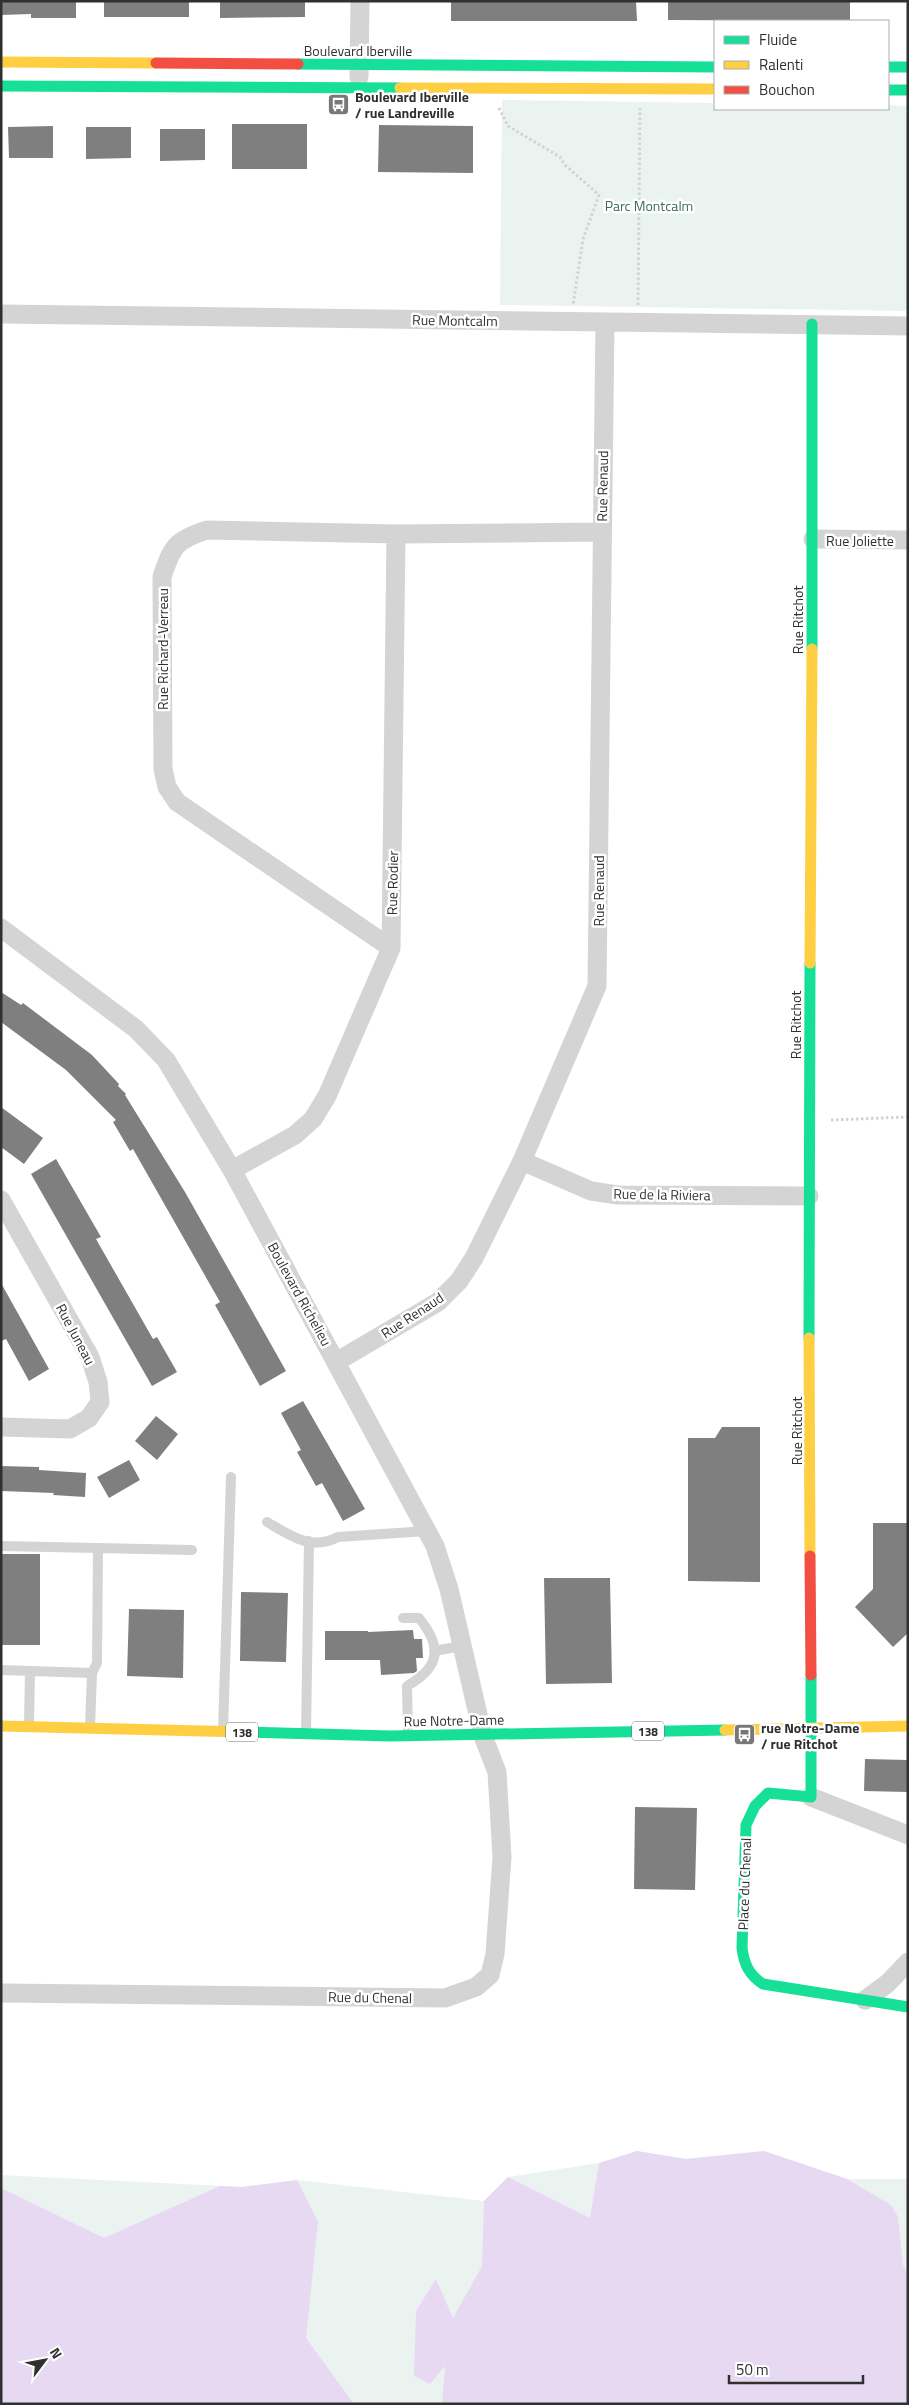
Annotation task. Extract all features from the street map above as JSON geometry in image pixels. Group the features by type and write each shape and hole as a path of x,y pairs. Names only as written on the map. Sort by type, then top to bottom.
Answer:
{"street":[{"path":"358,87 360,1"},
{"name":"Boulevard Iberville","path":"1,62 714,67"},
{"path":"889,67 908,68"},
{"path":"1,86 714,89"},
{"path":"889,90 908,90"},
{"name":"Rue Montcalm","path":"1,314 908,326"},
{"name":"Rue Renaud","path":"336,1362 438,1302 458,1281 474,1258 522,1161 597,986 604,322"},
{"name":"Rue Ritchot","path":"812,324 813,539 809,1196 812,1726"},
{"name":"Rue Richard-Verreau","path":"391,948 177,802 167,787 163,770 162,577 170,553 185,537 207,530 396,534 601,532"},
{"name":"Rue Rodier","path":"232,1170 295,1134 313,1119 327,1096 391,948 396,534"},
{"name":"Rue Joliette","path":"813,539 908,540"},
{"name":"Boulevard Richelieu","path":"1,928 136,1029 166,1060 232,1170 435,1546 449,1589 484,1736"},
{"name":"Rue de la Riviera","path":"522,1161 591,1191 618,1195 809,1196"},
{"name":"Rue Juneau","path":"1,1200 90,1357 98,1382 100,1402 89,1418 70,1429 1,1427"},
{"name":"Rue Notre-Dame","path":"1,1726 306,1734 484,1736 812,1726 908,1726"},
{"path":"812,1726 811,1797 908,1835"},
{"name":"Rue du Chenal","path":"1,1993 445,1998 476,1987 490,1975 495,1954 502,1857 497,1772 484,1736"},
{"name":"Place du Chenal","path":"811,1797 768,1794 755,1806 746,1825 742,1948 744,1963 751,1977 763,1984 908,2007"},
{"path":"865,2000 888,1983 908,1962"}],"lane":[{"path":"223,1732 230,1477"},
{"path":"267,1522 297,1540 326,1543 338,1537 427,1532"},
{"path":"306,1734 309,1541"},
{"path":"1,1546 192,1550"},
{"path":"90,1728 92,1673 97,1663 98,1548"},
{"path":"403,1618 419,1618 431,1633 434,1650 432,1666 422,1678 407,1686 408,1736"},
{"path":"434,1650 462,1646"},
{"path":"1,1670 92,1673"},
{"path":"29,1727 30,1671"}],"path":[{"path":"499,88 498,110 508,126 560,157 565,165 599,195 583,239 570,322"},
{"path":"638,323 640,88"},
{"path":"810,1121 908,1117"}],"green space":[{"name":"Parc Montcalm","path":"502,100 714,103 714,110 889,110 889,105 908,106 908,311 500,305"},
{"path":"637,2151 686,2159 764,2151 847,2179 908,2179 908,2404 1,2404 1,2175 242,2187 297,2180 484,2201 508,2177 599,2163"}],"shaded area":[{"path":"637,2151 686,2159 764,2151 847,2179 891,2205 898,2217 903,2265 908,2275 908,2404 442,2404 445,2366 430,2384 414,2376 416,2311 436,2279 453,2318 482,2266 484,2201 508,2177 590,2218 599,2163"},
{"path":"297,2180 318,2222 306,2338 354,2404 1,2404 1,2188 104,2238 220,2186 242,2187"}],"building":[{"path":"1,1 76,1 76,18 31,18 31,14 1,15"},
{"path":"104,1 189,1 189,17 104,17"},
{"path":"220,1 305,1 305,17 220,18"},
{"path":"451,1 636,1 637,21 451,21"},
{"path":"668,1 850,1 850,20 668,20"},
{"path":"232,124 307,124 307,169 232,169"},
{"path":"379,125 473,126 473,173 378,172"},
{"path":"53,126 53,158 9,158 8,127"},
{"path":"86,127 131,127 131,158 86,159"},
{"path":"160,129 205,129 205,160 160,161"},
{"path":"1,992 21,1005 23,1003 92,1055 119,1084 118,1086 126,1094 185,1192 286,1371 260,1386 215,1305 220,1302 133,1149 130,1151 113,1122 116,1120 66,1070 1,1022"},
{"path":"1,1107 43,1138 24,1164 1,1147"},
{"path":"56,1159 101,1237 96,1239 153,1339 157,1337 177,1372 152,1386 31,1174"},
{"path":"1,1283 49,1369 29,1381 6,1339 1,1341"},
{"path":"303,1401 365,1509 343,1521 322,1483 316,1486 297,1452 301,1450 281,1413"},
{"path":"156,1416 178,1434 157,1460 135,1441"},
{"path":"722,1427 760,1427 760,1582 688,1581 688,1438 715,1438"},
{"path":"129,1460 140,1480 109,1498 97,1477"},
{"path":"1,1466 39,1467 39,1470 86,1473 85,1497 53,1495 54,1493 1,1491"},
{"path":"873,1523 908,1523 908,1633 893,1647 855,1607 873,1589"},
{"path":"1,1554 40,1554 40,1645 1,1645"},
{"path":"544,1578 610,1578 612,1683 546,1684"},
{"path":"241,1592 288,1593 286,1662 240,1661"},
{"path":"129,1609 184,1610 183,1678 127,1676"},
{"path":"413,1630 414,1639 422,1639 423,1658 416,1658 417,1671 414,1673 381,1675 380,1660 325,1660 325,1631"},
{"path":"865,1759 908,1760 908,1792 864,1791"},
{"path":"635,1807 697,1808 695,1890 634,1889"}],"traffic: fast":[{"path":"298,64 714,67"},
{"path":"889,67 908,67"},
{"path":"1,86 400,88"},
{"path":"889,90 908,90"},
{"path":"812,324 812,649"},
{"path":"809,1338 810,963"},
{"path":"811,1675 811,1797 768,1793 755,1806 746,1825 742,1948 744,1959 751,1973 763,1984 908,2007"},
{"path":"244,1732 390,1736 725,1730"}],"traffic: slow":[{"path":"1,62 156,63"},
{"path":"400,88 714,89"},
{"path":"810,963 812,649"},
{"path":"809,1338 810,1556"},
{"path":"1,1726 244,1732"},
{"path":"725,1730 908,1726"}],"traffic: jam":[{"path":"156,63 298,64"},
{"path":"810,1556 811,1675"}],"place":[{"name":"Boulevard Iberville / rue Landreville","path":"339,104"},
{"name":"rue Notre-Dame / rue Ritchot","path":"745,1735"}]}
